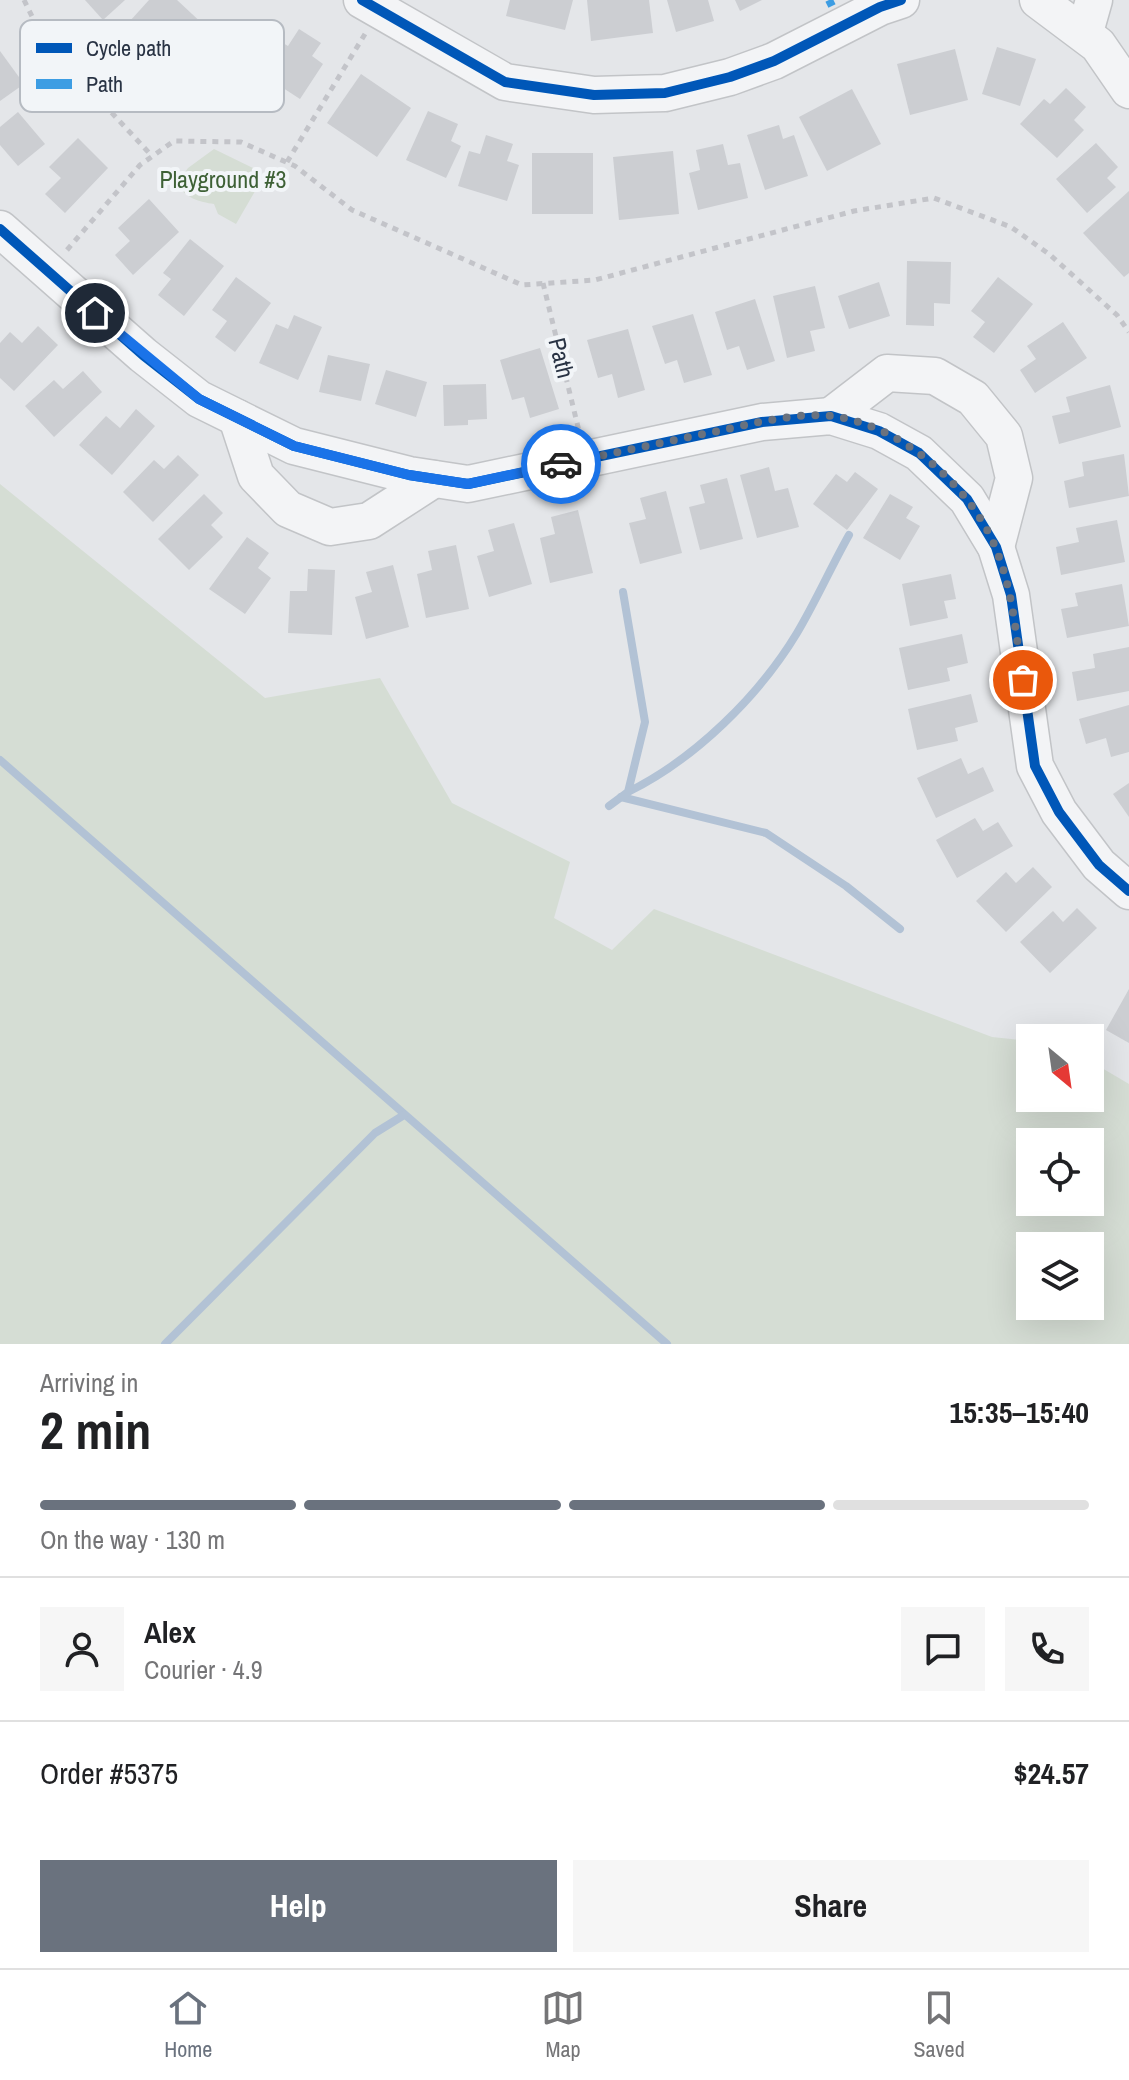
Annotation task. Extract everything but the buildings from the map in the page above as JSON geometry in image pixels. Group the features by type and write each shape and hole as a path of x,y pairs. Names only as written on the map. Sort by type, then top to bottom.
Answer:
{"street":[{"path":"373,11 505,82 594,95 665,93 730,77 774,61 880,7 901,0"},
{"path":"1038,0 1089,16 1098,45 1129,90"},
{"path":"0,229 143,355 199,399 294,446 468,484 762,422 831,416 879,431 919,453 967,499 996,547 1011,595 1035,766 1059,812 1099,865 1129,891"},
{"path":"831,416 887,373 935,376 973,398 1004,436 1014,478 996,547"},
{"path":"237,418 256,476 288,509 330,527 369,521 434,479"}],"path":[{"path":"24,0 34,20"},
{"path":"287,163 373,11"},
{"path":"111,112 152,156"},
{"path":"67,250 140,165 174,141 241,142 287,163 352,210 522,285 595,280 854,211 934,198 1011,227 1117,315 1129,332"}],"green space":[{"name":"Playground #3","path":"214,149 255,169 261,181 236,224 218,214 214,204 188,196 177,183 188,168"},
{"path":"0,484 265,698 380,678 452,803 570,862 554,918 612,950 654,909 992,1037 1016,1040 1016,1112 1104,1112 1104,1069 1129,1084 1129,1344 0,1344"}],"waterway":[{"path":"628,792 701,744 764,680 797,633 849,535"},
{"path":"609,806 628,792 645,722 623,592"},
{"path":"0,760 667,1344"},
{"path":"621,797 766,833 846,886 900,929"},
{"path":"165,1344 375,1133 404,1115"}],"marked path":[{"path":"829,0 832,6"}],"cycle path":[{"path":"362,0 505,82 594,95 665,93 730,77 774,61 880,7 901,0"},
{"path":"0,229 143,355 199,399 294,446 409,475 468,484 762,422 831,416 879,431 919,453 967,499 996,547 1011,595 1035,766 1059,812 1099,865 1129,891"}],"way so far":[{"path":"561,464 762,422 831,416 879,431 919,453 967,499 996,547 1011,595 1023,680"}],"route":[{"path":"95,313 199,399 294,446 409,475 468,484 561,464"}]}
